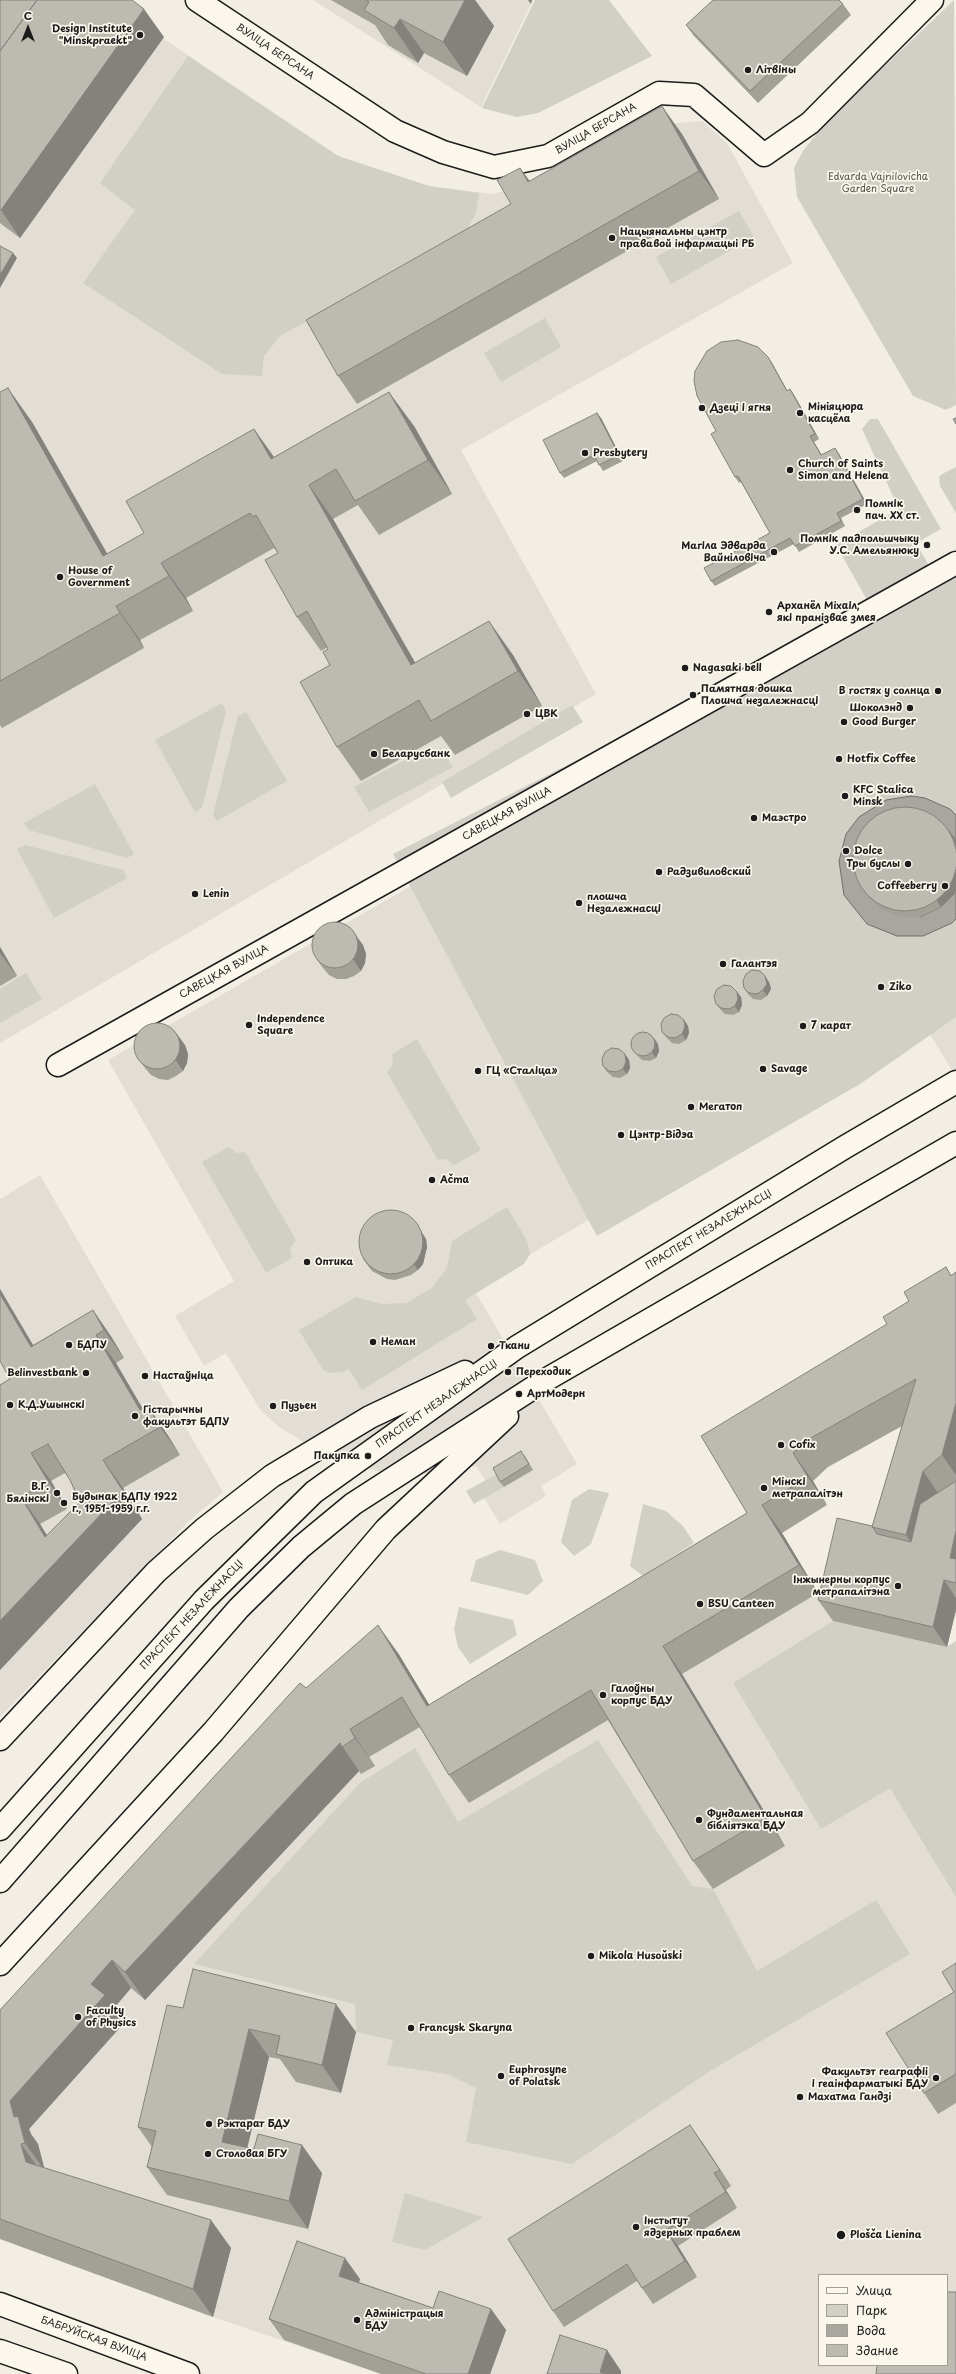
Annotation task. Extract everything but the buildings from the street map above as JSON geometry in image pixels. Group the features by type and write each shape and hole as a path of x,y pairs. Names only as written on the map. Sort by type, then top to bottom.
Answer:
{"main road":[{"name":"ВУЛІЦА БЕРСАНА","path":"196,0 394,131 443,152 494,167 548,156 659,93 694,96 764,156 810,123 932,0"},
{"name":"САВЕЦКАЯ ВУЛІЦА","path":"58,1065 956,563"},
{"name":"ПРАСПЕКТ НЕЗАЛЕЖНАСЦІ","path":"0,1829 223,1579 314,1492 517,1347 838,1151 956,1082"},
{"path":"0,1881 239,1608 301,1547 353,1504 542,1382 956,1143"},
{"path":"0,1739 156,1572 204,1529 272,1476 370,1417 517,1347"},
{"path":"0,1964 213,1732 386,1529 476,1447 542,1382"},
{"name":"БАБРУЙСКАЯ ВУЛІЦА","path":"0,2304 188,2374"},
{"path":"0,2351 66,2374"}],"shaded area":[{"path":"0,0 106,0 338,156 429,186 493,194 568,175 665,124 702,121 727,143 793,263 461,450 596,694 0,1043"},
{"path":"313,0 533,0 481,107"},
{"name":"ГЦ «Сталіца»","path":"956,614 956,1077 915,1010 702,1153 473,1288 577,1464 541,1486 546,1496 500,1524 484,1498 493,1492 476,1466 438,1474 381,1472 323,1454 278,1426 261,1411 226,1353 204,1366 175,1316 234,1281 108,1060 580,789"},
{"name":"БДПУ","path":"40,1175 223,1492 189,1521 0,1717 0,1199"},
{"path":"782,1533 833,1621 947,1647 956,1641 956,2374 381,2374 213,2317 0,2239 0,2060 398,1653 446,1734"}],"green space":[{"path":"535,0 609,0 652,56 538,113 517,117 482,108"},
{"name":"Edvarda Vajnilovicha Garden Square","path":"954,0 956,405 946,410 913,396 797,197 794,168 803,151 826,122"},
{"path":"188,56 338,156 429,186 479,193 476,213 465,234 280,336 264,356 262,376 222,374 83,283 135,210 100,183"},
{"path":"739,211 754,237 671,284 656,257"},
{"path":"545,318 561,347 501,382 484,353"},
{"path":"870,419 878,419 941,529 916,543 931,569 956,555 956,1017 860,1084 597,1236 393,854 632,732 918,575 867,600 836,545 899,509 862,429"},
{"path":"956,467 956,513 940,486 939,477"},
{"path":"222,703 226,711 202,808 195,812 155,740"},
{"path":"572,705 583,722 451,798 442,782"},
{"path":"246,712 287,781 217,821 213,815 238,716"},
{"path":"441,748 453,767 369,812 354,787 420,752 425,759"},
{"path":"95,784 134,854 127,858 29,830 24,823"},
{"path":"25,845 123,870 127,878 54,918 17,849"},
{"path":"26,973 42,999 0,1023 0,989"},
{"path":"417,1039 481,1150 454,1165 446,1159 438,1160 387,1072 393,1064 392,1054"},
{"path":"229,1147 236,1153 245,1152 296,1240 290,1248 292,1258 266,1273 202,1162"},
{"path":"507,1207 527,1241 530,1254 524,1264 465,1300 477,1319 362,1390 349,1369 343,1372 332,1373 323,1370 299,1330 356,1297 382,1304 406,1303 432,1288 447,1268 452,1241"},
{"path":"497,1474 504,1487 474,1504 466,1491"},
{"path":"589,1489 609,1493 591,1544 574,1556 561,1542 572,1500"},
{"path":"643,1504 666,1511 683,1526 694,1543 643,1576 630,1566"},
{"path":"500,1550 535,1560 543,1581 528,1595 470,1581 476,1560"},
{"path":"459,1607 513,1620 517,1635 470,1664 458,1647 454,1629"},
{"path":"833,1621 947,1647 956,1641 956,1897 890,1788 821,1829 733,1683"},
{"path":"598,1740 692,1886 713,1889 757,1971 876,1900 910,1954 710,2071 572,2164 466,2142 476,2088 447,2074 387,2065 393,2040 356,2032 355,2004 194,1964 360,1783 415,1748 458,1822"},
{"path":"405,2193 483,2217 425,2250 392,2242"}],"water":[{"path":"911,796 925,798 950,809 956,815 956,843 953,836 939,822 920,917 941,907 954,894 956,887 956,919 952,923 923,936 897,936 867,924 844,895 839,861 846,834 859,817 886,800"}],"place":[{"name":"Design Institute \"Minskpraekt\"","path":"140,35"},
{"name":"Літвіны","path":"748,70"},
{"name":"Нацыянальны цэнтр прававой інфармацыі РБ","path":"612,238"},
{"name":"Дзеці і ягня","path":"702,408"},
{"name":"Мініяцюра касцёла","path":"800,413"},
{"name":"Presbytery","path":"585,453"},
{"name":"Church of Saints Simon and Helena","path":"790,470"},
{"name":"Помнік пач. XX ст.","path":"857,510"},
{"name":"Помнік падпольшчыку У.С. Амельянюку","path":"927,545"},
{"name":"Магіла Эдварда Вайніловіча","path":"774,552"},
{"name":"House of Government","path":"60,577"},
{"name":"Арханёл Міхаіл, які пранізвае змея","path":"769,612"},
{"name":"Nagasaki bell","path":"685,668"},
{"name":"В гостях у солнца","path":"938,691"},
{"name":"Памятная дошка Плошча незалежнасці","path":"693,695"},
{"name":"Шоколэнд","path":"910,708"},
{"name":"ЦВК","path":"527,714"},
{"name":"Good Burger","path":"844,722"},
{"name":"Беларусбанк","path":"374,754"},
{"name":"Hotfix Coffee","path":"839,759"},
{"name":"KFC Stalica Minsk","path":"845,796"},
{"name":"Маэстро","path":"754,818"},
{"name":"Dolce","path":"846,851"},
{"name":"Тры буслы","path":"908,864"},
{"name":"Радзивиловский","path":"659,872"},
{"name":"Coffeeberry","path":"945,886"},
{"name":"Lenin","path":"195,894"},
{"name":"плошча Незалежнасці","path":"579,903"},
{"name":"Галантэя","path":"723,964"},
{"name":"Ziko","path":"881,987"},
{"name":"Independence Square","path":"249,1025"},
{"name":"7 карат","path":"803,1026"},
{"name":"Savage","path":"763,1069"},
{"name":"ГЦ «Сталіца»","path":"478,1071"},
{"name":"Мегатоп","path":"691,1107"},
{"name":"Цэнтр-Відэа","path":"621,1135"},
{"name":"Ačma","path":"432,1180"},
{"name":"Оптика","path":"307,1262"},
{"name":"Неман","path":"373,1342"},
{"name":"БДПУ","path":"69,1345"},
{"name":"Ткани","path":"491,1346"},
{"name":"Переходик","path":"508,1372"},
{"name":"Belinvestbank","path":"86,1373"},
{"name":"Настаўніца","path":"145,1376"},
{"name":"АртМодерн","path":"519,1394"},
{"name":"К.Д.Ушынскі","path":"10,1405"},
{"name":"Пузьен","path":"273,1406"},
{"name":"Гістарычны факультэт БДПУ","path":"135,1416"},
{"name":"Cofix","path":"781,1445"},
{"name":"Пакупка","path":"368,1456"},
{"name":"Мінскі метрапалітэн","path":"764,1488"},
{"name":"В.Г. Бялінскі","path":"57,1493"},
{"name":"Будынак БДПУ 1922 г., 1951-1959 г.г.","path":"64,1503"},
{"name":"Інжынерны корпус метрапалітэна","path":"898,1586"},
{"name":"BSU Canteen","path":"700,1604"},
{"name":"Галоўны корпус БДУ","path":"603,1695"},
{"name":"Фундаментальная бібліятэка БДУ","path":"699,1820"},
{"name":"Mikola Husoŭski","path":"591,1956"},
{"name":"Faculty of Physics","path":"78,2017"},
{"name":"Francysk Skaryna","path":"411,2028"},
{"name":"Euphrosyne of Polatsk","path":"501,2076"},
{"name":"Факультэт геаграфіі і геаінфарматыкі БДУ","path":"936,2078"},
{"name":"Махатма Гандзі","path":"800,2097"},
{"name":"Рэктарат БДУ","path":"209,2124"},
{"name":"Столовая БГУ","path":"208,2154"},
{"name":"Інстытут ядзерных праблем","path":"636,2227"},
{"name":"Plošča Lienina","path":"841,2235"},
{"name":"Адміністрацыя БДУ","path":"357,2320"}]}
